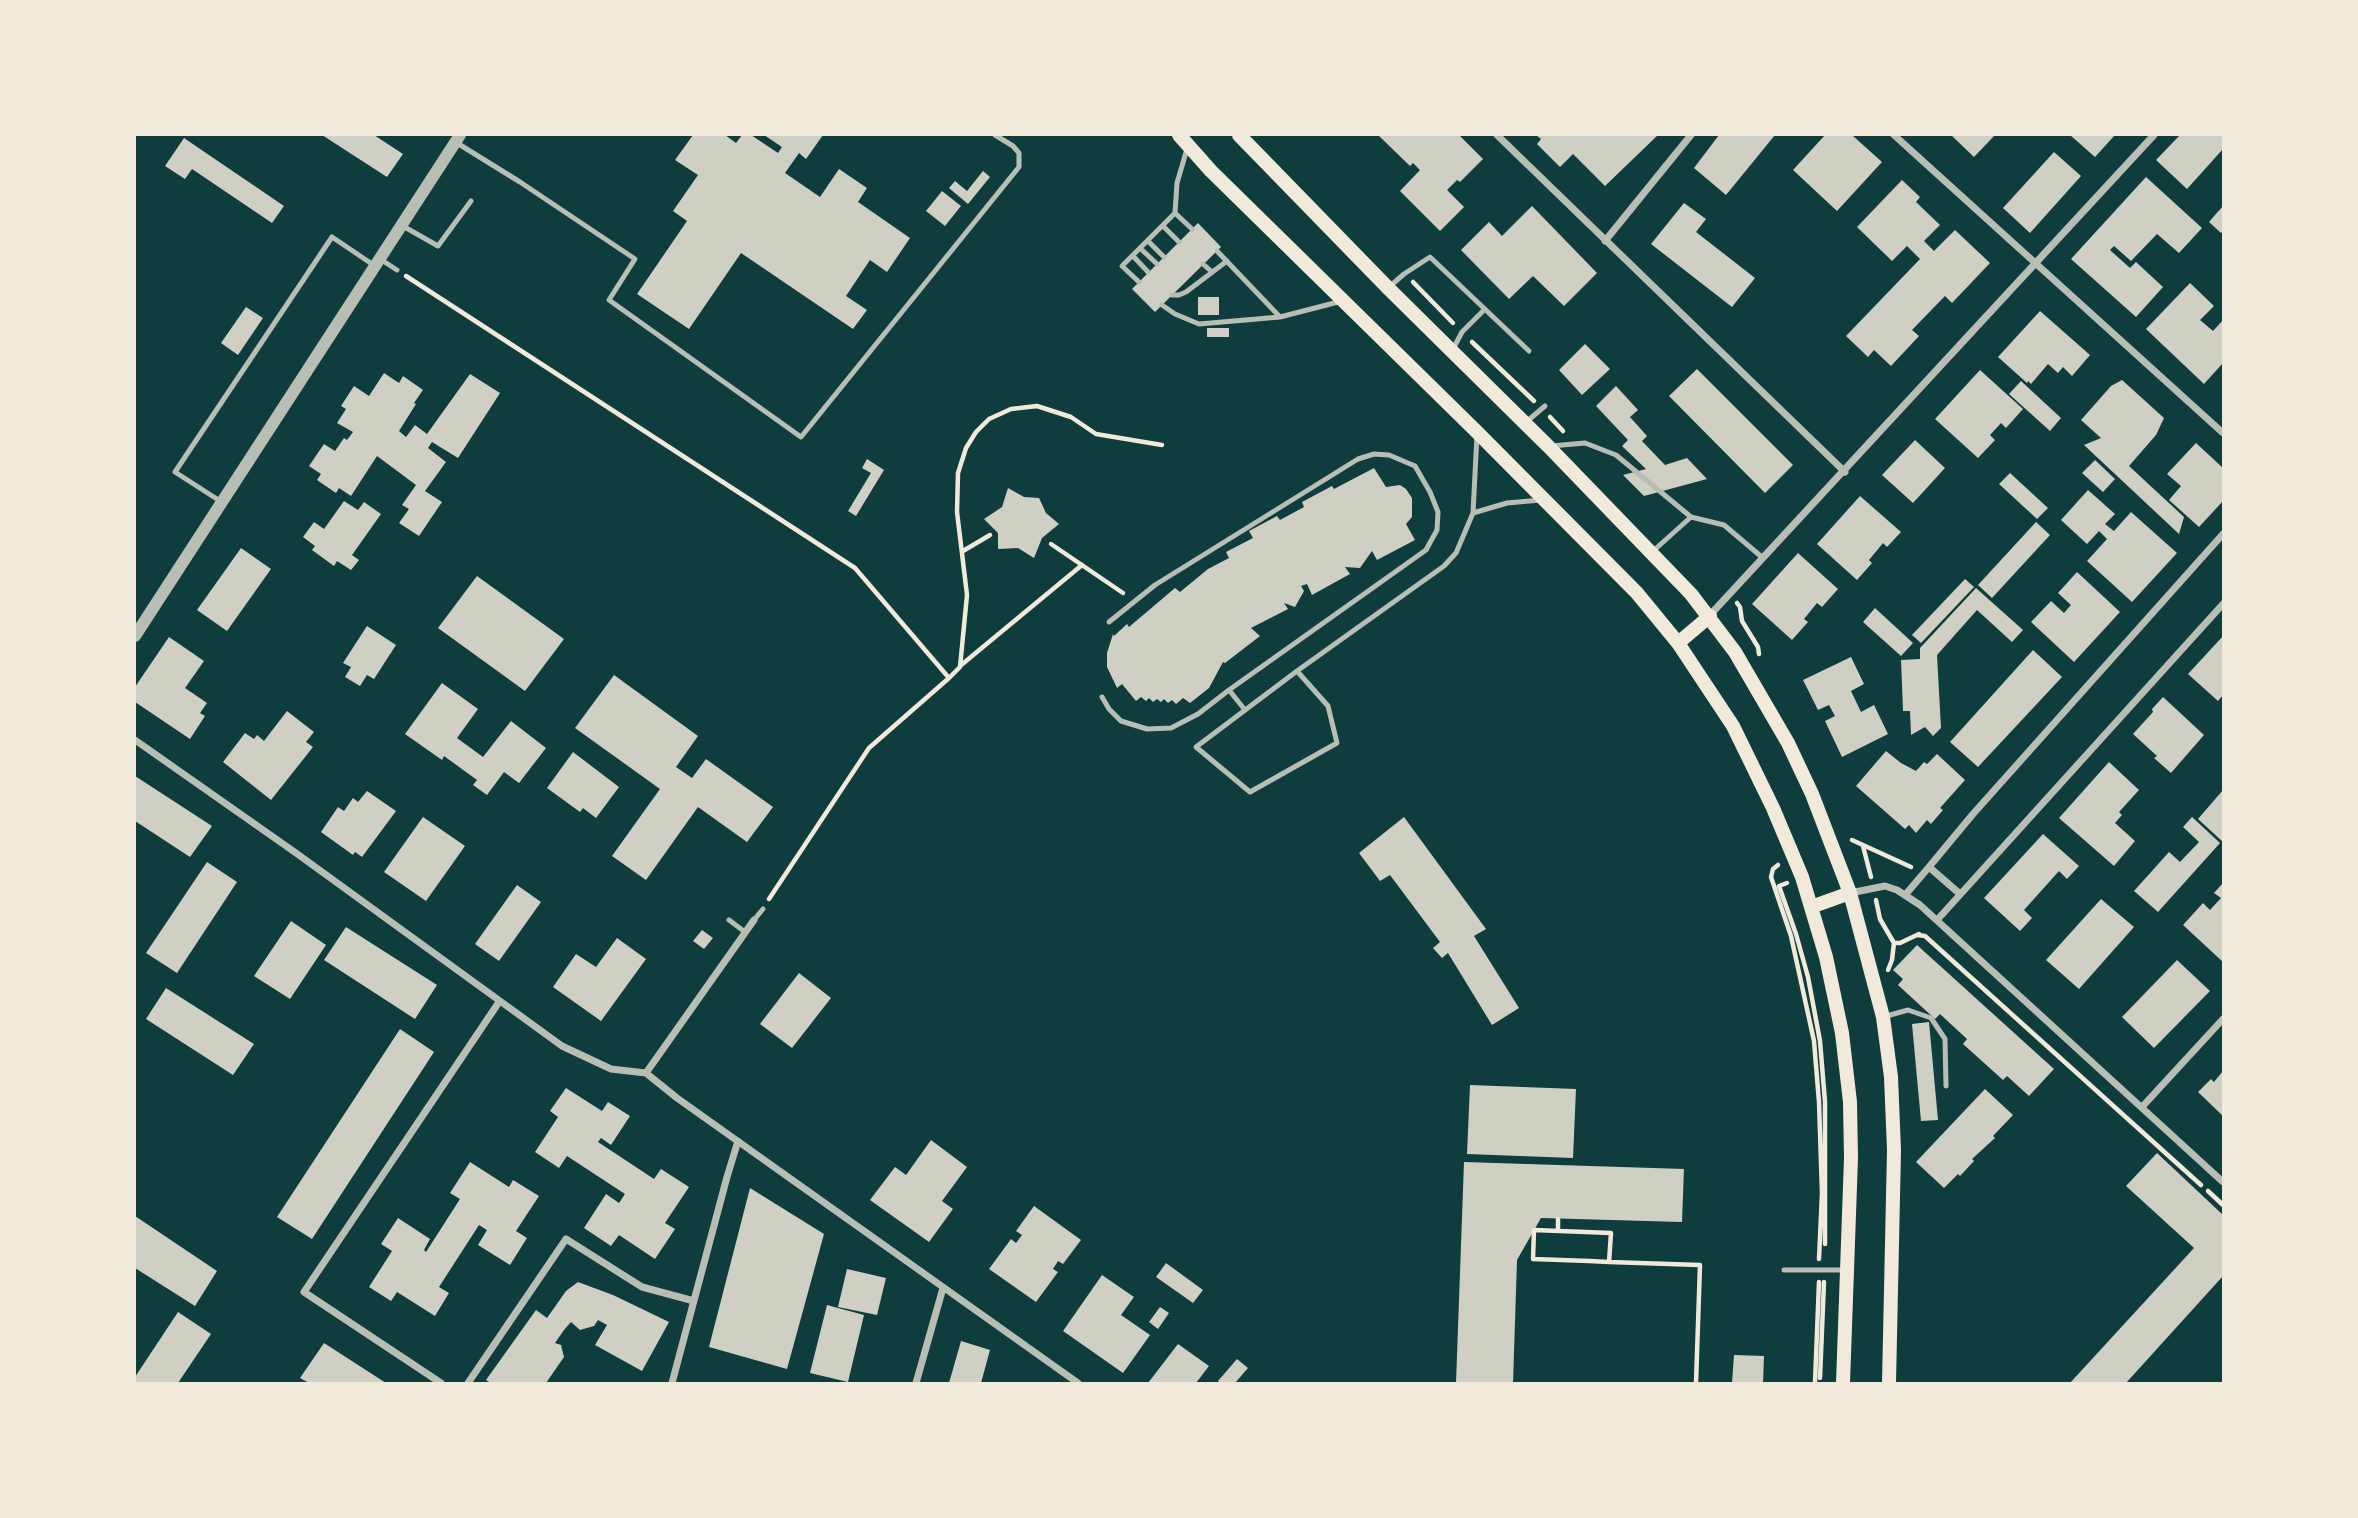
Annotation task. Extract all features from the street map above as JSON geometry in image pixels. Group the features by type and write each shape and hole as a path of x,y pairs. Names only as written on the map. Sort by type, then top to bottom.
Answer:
{"main road":[{"path":"1239,135 1652,552 1710,616 1735,652 1796,759 1850,893 1884,1017 1891,1077 1894,1150 1889,1383"},
{"path":"1181,138 1211,172 1637,593 1678,643 1733,726 1793,852 1811,907 1836,1002 1847,1077 1851,1157 1843,1383"},
{"path":"1678,643 1710,616"},
{"path":"1811,907 1850,893"}],"street":[{"path":"1497,135 1844,472"},
{"path":"1605,241 1691,135"},
{"path":"1894,135 2223,433"},
{"path":"1710,616 2154,135"},
{"path":"135,636 458,138"},
{"path":"1906,894 1973,814 2223,534"},
{"path":"1940,921 1960,894 2223,604"},
{"path":"135,740 562,1046 611,1069 646,1073 677,1098 1078,1383"},
{"path":"1929,867 1960,894"},
{"path":"1850,893 1879,886 1906,894 1940,921 2223,1182"},
{"path":"646,1073 754,920"},
{"path":"441,1383 304,1292 499,1002"},
{"path":"2142,1107 2223,1019"},
{"path":"672,1383 738,1141"},
{"path":"468,1383 566,1239 642,1287 694,1301"},
{"path":"916,1383 943,1288"}],"lane":[{"path":"458,138 635,259 609,300 801,437 1019,167 1019,153 995,135"},
{"path":"1139,282 1122,266 1175,213 1181,138"},
{"path":"401,225 438,246 471,201"},
{"path":"1175,213 1192,229"},
{"path":"1163,226 1179,242"},
{"path":"221,503 175,472 332,237 397,270"},
{"path":"1148,241 1164,257"},
{"path":"1141,248 1157,264"},
{"path":"1217,251 1280,317"},
{"path":"1133,256 1148,272"},
{"path":"1388,288 1430,257 1529,351"},
{"path":"1172,295 1179,295 1183,289 1195,285 1227,261"},
{"path":"1203,264 1212,272"},
{"path":"1189,279 1195,285"},
{"path":"1162,305 1199,324 1280,317 1342,301"},
{"path":"1452,351 1462,332 1485,309"},
{"path":"1525,423 1545,406"},
{"path":"1297,671 1328,706 1337,743 1250,792 1196,747 1297,671 1444,565 1456,553 1473,513 1477,432"},
{"path":"1548,446 1584,443 1616,455 1691,517 1724,525 1763,558"},
{"path":"1102,697 1121,721 1147,729 1171,727 1198,714 1426,550 1437,530 1437,512 1430,492 1415,466 1389,455 1374,454 1358,459 1155,585 1109,622"},
{"path":"1473,513 1507,503 1544,499"},
{"path":"1652,552 1691,517"},
{"path":"1228,690 1245,710"},
{"path":"754,920 763,909"},
{"path":"729,920 745,932"},
{"path":"1884,1017 1908,1010 1931,1018 1945,1039 1946,1086"},
{"path":"1784,1270 1847,1270"}],"path":[{"path":"397,270 855,568 949,678"},
{"path":"960,667 967,595 957,512 958,473 966,448 976,432 989,419 1011,409 1037,406 1071,417 1096,434 1162,445"},
{"path":"962,551 990,535"},
{"path":"1051,544 1123,593"},
{"path":"763,909 869,748 960,667 1082,565"},
{"path":"1852,840 1915,869"},
{"path":"1863,846 1867,861"},
{"path":"1783,863 1773,869 1771,877 1791,936 1814,1041 1819,1102 1822,1245 1825,1102 1819,1041 1808,977 1779,886 1790,881"},
{"path":"1881,919 1897,944 1940,921"},
{"path":"1917,935 1925,936 2223,1205"},
{"path":"1558,1219 1558,1231"},
{"path":"1609,1262 1611,1233 1534,1230 1533,1259 1609,1262 1700,1265 1696,1383"},
{"path":"1815,1383 1821,1282 1820,1378"}],"building":[{"path":"322,135 374,135 403,154 387,177"},
{"path":"693,135 725,135 736,143 742,135 751,135 778,153 782,147 764,135 823,135 806,159 799,153 785,173 820,197 839,169 867,188 858,202 910,238 887,272 870,260 846,296 867,310 853,329 741,253 689,329 637,294 687,221 673,211 698,175 675,160"},
{"path":"1378,135 1459,135 1483,159 1460,182 1457,180 1447,190 1464,207 1440,231 1400,191 1420,170 1413,163 1410,166"},
{"path":"1536,135 1658,135 1605,186 1573,154 1560,167 1537,144 1541,139"},
{"path":"1719,135 1775,135 1726,195 1694,168"},
{"path":"1825,135 1852,135 1882,162 1837,211 1793,170"},
{"path":"1951,135 1995,135 1974,157"},
{"path":"2070,135 2115,135 2095,157"},
{"path":"2180,135 2223,135 2223,149 2187,189 2156,160"},
{"path":"184,138 284,206 272,223 192,169 185,179 165,166"},
{"path":"2054,152 2081,176 2030,233 2003,208"},
{"path":"983,171 990,177 968,204 949,188 955,181 967,191"},
{"path":"2146,177 2202,228 2179,253 2157,234 2131,261 2114,246 2110,250 2130,268 2136,262 2163,287 2136,317 2071,259"},
{"path":"1902,180 1920,197 1916,202 1940,225 1924,241 1934,251 1955,230 1990,263 1952,303 1945,296 1912,330 1919,336 1891,366 1874,350 1868,357 1846,336 1920,259 1907,246 1892,261 1857,227"},
{"path":"942,191 961,206 945,226 926,211"},
{"path":"1684,203 1706,219 1696,232 1755,278 1732,307 1651,244"},
{"path":"1532,206 1597,273 1564,306 1533,276 1509,299 1461,250 1489,222 1502,236"},
{"path":"2223,206 2223,231 2221,233 2209,222"},
{"path":"1198,223 1221,247 1155,312 1132,289"},
{"path":"2190,283 2214,306 2200,320 2213,331 2223,320 2223,363 2204,384 2146,329"},
{"path":"1198,297 1219,297 1219,315 1198,315"},
{"path":"246,307 263,318 238,355 221,343"},
{"path":"2040,311 2090,355 2072,376 2063,367 2058,373 2048,364 2031,384 1998,357"},
{"path":"1207,328 1229,328 1229,337 1207,337"},
{"path":"1585,344 1610,369 1582,395 1559,370"},
{"path":"1697,369 1793,465 1765,493 1669,396"},
{"path":"1980,370 2023,409 2006,428 2001,423 1990,435 1995,440 1978,458 1935,419"},
{"path":"384,373 399,383 403,376 423,390 399,431 406,437 415,425 427,434 470,374 500,393 458,458 432,442 428,448 446,462 425,491 442,502 419,536 399,523 409,509 402,505 416,485 377,456 351,496 339,488 336,493 317,480 321,474 309,466 324,444 335,451 344,438 347,440 353,432 337,423 346,409 341,406 354,386 369,396"},
{"path":"2122,380 2164,418 2156,435 2129,466 2184,517 2179,534 2084,445 2101,438 2081,420 2111,386"},
{"path":"2021,381 2061,418 2050,431 2009,394"},
{"path":"1616,386 1638,410 1630,417 1647,436 1642,441 1665,465 1687,458 1707,479 1644,496 1623,475 1646,469 1622,446 1628,440 1596,406"},
{"path":"1915,440 1945,468 1913,503 1882,475"},
{"path":"2196,443 2223,468 2223,501 2199,527 2169,500 2181,486 2167,474"},
{"path":"867,459 884,470 856,516 848,511 871,473 862,468"},
{"path":"2095,460 2115,479 2103,492 2082,473"},
{"path":"1374,468 1386,487 1400,485 1412,498 1412,517 1406,524 1415,540 1377,560 1372,551 1360,568 1345,567 1350,574 1312,595 1307,584 1301,586 1304,591 1295,607 1284,603 1288,609 1251,628 1260,636 1223,662 1209,688 1190,703 1183,698 1176,704 1172,700 1168,703 1164,699 1161,702 1157,699 1153,702 1149,698 1146,701 1141,697 1136,701 1122,684 1117,688 1107,667 1107,653 1113,634 1114,636 1127,624 1129,627 1175,588 1180,592 1208,569 1229,558 1226,552 1253,538 1249,531 1277,516 1280,520 1304,507 1302,502"},
{"path":"2010,473 2048,508 2037,519 1999,484"},
{"path":"1008,488 1024,497 1039,498 1046,513 1059,524 1042,538 1034,558 1018,548 998,549 998,533 984,519 1002,507"},
{"path":"2088,490 2115,514 2105,524 2114,531 2131,512 2177,553 2132,602 2087,561 2107,539 2099,531 2087,544 2061,520"},
{"path":"1860,496 1901,532 1887,547 1883,543 1869,560 1872,563 1857,580 1817,544"},
{"path":"344,501 358,510 364,502 381,514 352,555 359,560 351,570 337,561 334,566 312,550 315,546 303,537 314,522 324,529"},
{"path":"2036,522 2050,535 1992,598 1978,585"},
{"path":"241,548 271,569 227,631 197,610"},
{"path":"1798,553 1838,589 1822,607 1817,603 1804,619 1808,622 1792,640 1752,604"},
{"path":"2077,572 2120,612 2074,662 2031,622 2051,601 2064,613 2071,605 2058,593"},
{"path":"477,576 564,639 525,691 438,628"},
{"path":"1965,579 1974,587 1921,643 1912,635"},
{"path":"1976,588 2023,630 2012,642 1977,610 1937,655 1941,728 1933,736 1925,727 1911,735 1910,711 1903,711 1901,660 1920,659 1920,648"},
{"path":"1875,608 1913,643 1901,656 1863,622"},
{"path":"367,626 396,645 374,679 367,675 360,686 345,677 351,667 343,663"},
{"path":"2223,636 2223,695 2218,701 2188,674"},
{"path":"169,637 204,661 185,688 207,703 200,713 205,716 190,739 135,702 135,687"},
{"path":"2033,650 2062,677 1978,767 1950,742"},
{"path":"1851,657 1864,684 1851,691 1861,712 1874,705 1888,734 1842,757 1825,721 1835,716 1829,705 1818,710 1803,680"},
{"path":"614,675 698,736 676,767 692,778 706,759 773,807 747,842 698,807 646,880 612,856 660,789 575,728"},
{"path":"442,683 478,709 457,738 483,757 511,721 546,748 519,783 504,772 487,795 473,785 477,780 444,756 442,760 405,734"},
{"path":"2163,697 2204,735 2171,773 2133,734"},
{"path":"287,711 314,732 306,742 313,747 271,800 223,762 245,733 254,739 257,735 264,741"},
{"path":"1886,751 1916,771 1937,754 1965,780 1940,808 1943,810 1931,824 1927,820 1916,833 1909,825 1905,829 1856,786"},
{"path":"573,752 619,787 596,818 583,808 580,812 547,788"},
{"path":"2109,762 2139,790 2119,812 2122,815 2115,823 2135,841 2114,866 2059,818"},
{"path":"135,776 212,826 190,857 135,821"},
{"path":"2223,790 2223,842 2198,819"},
{"path":"367,791 396,811 362,857 355,852 353,855 321,832 338,807 344,811 353,798 358,802"},
{"path":"423,817 465,846 426,901 384,872"},
{"path":"1404,817 1486,929 1474,936 1519,1008 1492,1025 1448,953 1442,958 1433,948 1440,942 1390,875 1380,881 1359,853"},
{"path":"2192,817 2220,843 2158,912 2134,891 2169,852 2180,862 2199,842 2183,827"},
{"path":"2043,834 2079,866 2067,879 2059,871 2024,910 2032,918 2020,931 1984,898"},
{"path":"207,862 237,882 177,973 146,953"},
{"path":"2223,883 2223,962 2183,925 2203,903 2210,910 2221,898 2214,893"},
{"path":"517,885 541,902 499,961 475,944"},
{"path":"2101,899 2134,927 2079,989 2046,960"},
{"path":"291,921 326,945 290,999 254,976"},
{"path":"346,927 437,985 415,1019 324,960"},
{"path":"702,930 713,938 704,949 693,941"},
{"path":"617,938 646,959 601,1021 553,987 576,954 596,967"},
{"path":"1917,945 2054,1069 2029,1096 2007,1076 2003,1080 1963,1044 1967,1039 1940,1014 1935,1019 1898,985 1903,979 1893,970"},
{"path":"2177,960 2210,991 2154,1048 2122,1017"},
{"path":"799,973 831,998 792,1048 760,1024"},
{"path":"166,988 254,1044 233,1075 146,1019"},
{"path":"1929,1022 1938,1120 1921,1121 1912,1024"},
{"path":"400,1029 434,1052 312,1239 277,1217"},
{"path":"2223,1071 2223,1116 2198,1092 2211,1079 2214,1082"},
{"path":"1470,1085 1576,1089 1573,1158 1467,1154"},
{"path":"566,1088 602,1111 608,1102 630,1116 611,1145 601,1138 598,1142 654,1179 661,1169 689,1187 665,1223 675,1229 655,1259 619,1235 611,1246 584,1228 606,1194 619,1203 625,1194 567,1156 559,1168 535,1152 558,1117 550,1111"},
{"path":"1985,1089 2013,1115 1960,1176 1958,1174 1944,1188 1916,1162"},
{"path":"931,1140 967,1167 942,1201 953,1209 929,1242 870,1200 895,1167 906,1175"},
{"path":"2157,1153 2223,1215 2223,1276 2126,1383 2070,1383 2194,1248 2126,1186"},
{"path":"470,1162 509,1187 513,1180 539,1196 516,1231 527,1238 510,1265 478,1245 487,1230 479,1225 439,1287 449,1293 435,1316 397,1292 391,1301 369,1287 392,1251 381,1244 398,1218 430,1239 424,1250 426,1252 460,1199 450,1193"},
{"path":"1464,1162 1684,1169 1682,1222 1541,1218 1517,1260 1513,1383 1456,1383"},
{"path":"750,1188 824,1234 787,1369 709,1347"},
{"path":"1034,1206 1081,1240 1063,1264 1058,1261 1053,1269 1058,1272 1036,1302 989,1269 1011,1239 1016,1243 1022,1235 1016,1231"},
{"path":"135,1216 217,1271 195,1306 135,1268"},
{"path":"1166,1263 1203,1290 1193,1303 1156,1277"},
{"path":"847,1269 886,1278 877,1315 838,1307"},
{"path":"1102,1275 1134,1297 1121,1315 1150,1335 1123,1373 1063,1331"},
{"path":"578,1282 613,1295 669,1322 642,1371 595,1345 607,1325 598,1320 594,1326 580,1330 571,1322 564,1330 555,1343 561,1345 564,1357 546,1383 491,1383 486,1380 536,1310 547,1318 566,1291"},
{"path":"827,1305 864,1315 848,1382 810,1373"},
{"path":"1160,1307 1169,1313 1158,1329 1149,1322"},
{"path":"178,1312 211,1334 178,1383 135,1383 135,1377"},
{"path":"961,1341 990,1350 981,1383 949,1383"},
{"path":"324,1343 386,1383 309,1383 300,1378"},
{"path":"1178,1344 1209,1366 1196,1383 1148,1383"},
{"path":"1734,1355 1764,1356 1763,1383 1732,1383"},
{"path":"1237,1359 1248,1368 1235,1383 1220,1383 1218,1381"}]}
